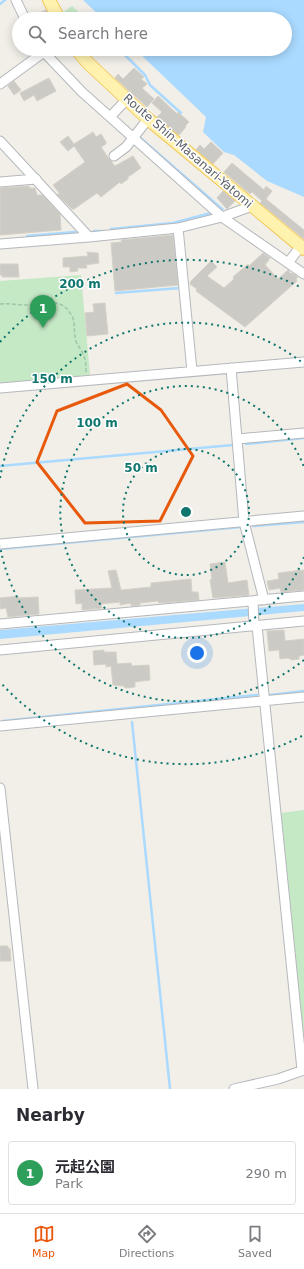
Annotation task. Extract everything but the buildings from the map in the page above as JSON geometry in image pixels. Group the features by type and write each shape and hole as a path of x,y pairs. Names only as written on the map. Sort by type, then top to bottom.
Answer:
{"main road":[{"path":"49,0 55,12"},
{"name":"Route Shin-Masanari-Yatomi","path":"82,56 148,119 302,248"}],"street":[{"path":"16,0 22,12"},
{"path":"0,84 36,56"},
{"path":"49,56 82,92 222,217 304,274"},
{"path":"110,117 127,99"},
{"path":"114,156 126,147 148,119"},
{"path":"0,141 89,237"},
{"path":"0,182 36,179"},
{"path":"0,244 178,228 222,217 252,206"},
{"path":"178,228 192,370"},
{"path":"288,263 302,248"},
{"path":"0,388 192,370 304,362"},
{"path":"231,368 244,522 264,600"},
{"path":"237,439 304,433"},
{"path":"0,544 304,516"},
{"path":"0,624 253,603 264,600 304,596"},
{"path":"234,1089 278,1079 303,1070 253,603"},
{"path":"0,650 255,624 304,621"},
{"path":"0,726 304,697"},
{"path":"0,788 33,1089"}],"path":[{"path":"0,304 29,305 48,302 58,304 64,308 73,317 76,342 85,360 87,380"}],"highlighted area":[{"path":"127,384 161,410 193,456 160,521 85,523 37,462 57,411"}],"green space":[{"path":"72,6 78,12 64,12"},
{"path":"81,275 90,375 0,384 0,281"},
{"path":"304,810 304,1039 281,813"}],"water":[{"path":"83,0 304,0 304,197 267,181 234,155 224,152 203,132 206,117 142,56 292,56 292,12 96,12"},
{"path":"139,135 224,209 222,211 137,137"},
{"path":"304,604 304,611 0,639 0,630"}],"waterway":[{"path":"0,4 5,0"},
{"path":"126,56 145,75 150,85 181,113"},
{"path":"111,229 173,223 211,213"},
{"path":"94,231 103,231"},
{"path":"27,236 75,232"},
{"path":"116,293 180,288 180,286"},
{"path":"246,444 304,438"},
{"path":"0,466 233,445"},
{"path":"253,526 304,522"},
{"path":"0,549 241,527"},
{"path":"270,695 304,691"},
{"path":"3,721 257,695"},
{"path":"132,722 170,1089"}],"place":[{"name":"元起公園","path":"43,328"}]}
